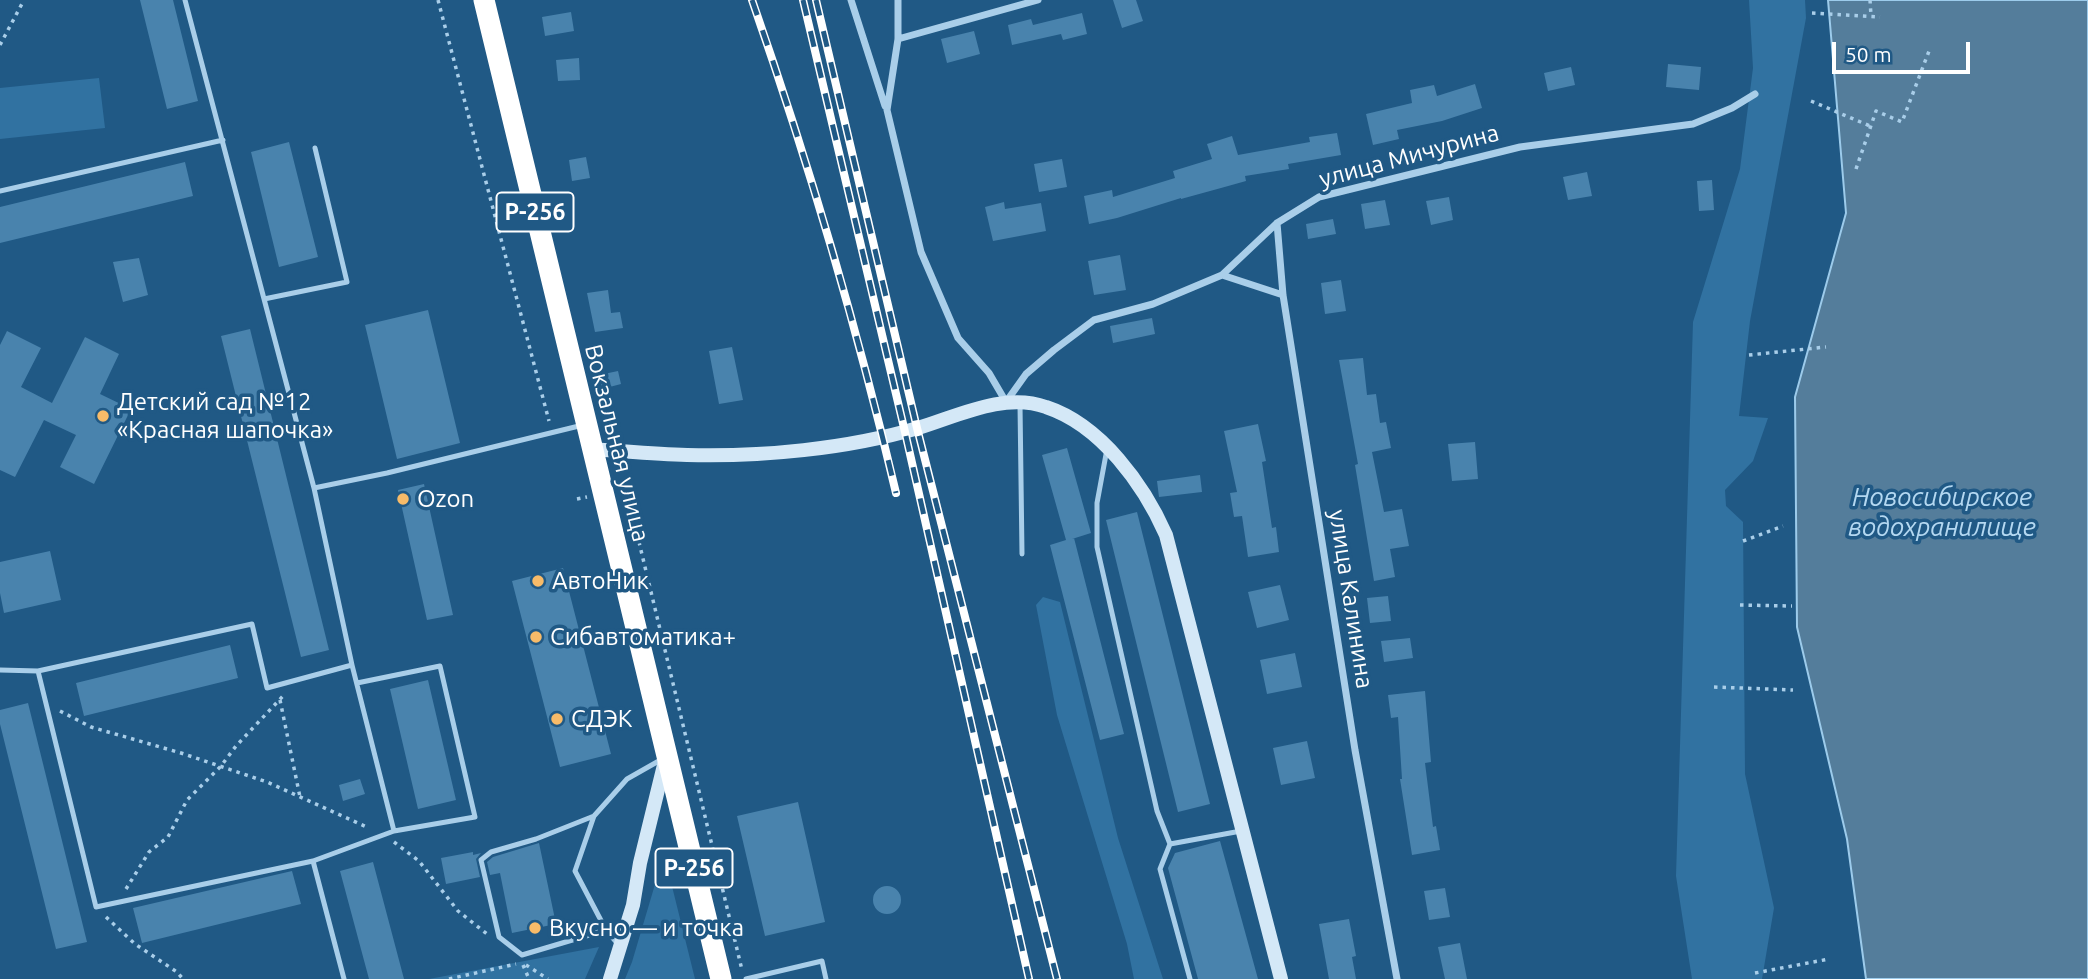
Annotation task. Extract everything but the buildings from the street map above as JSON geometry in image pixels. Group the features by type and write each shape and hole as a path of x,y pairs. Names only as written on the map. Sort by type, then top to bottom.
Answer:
{"highway":[{"name":"Вокзальная улица","path":"484,0 721,979"}],"street":[{"path":"851,0 887,110 921,252 958,338 1013,402"},
{"path":"887,110 898,39 898,0"},
{"path":"898,39 1038,0"},
{"name":"улица Мичурина","path":"1013,402 1026,374 1094,320 1153,304 1222,275 1277,223 1319,197 1520,147 1693,124 1732,108 1755,94"},
{"name":"улица Калинина","path":"1277,223 1283,295 1355,750 1397,979"},
{"path":"1222,275 1283,295"},
{"path":"592,449 688,455 823,447 897,434 1013,402 1046,407 1074,420 1132,473 1153,505 1166,535 1281,979"},
{"path":"610,979 633,905 640,863 666,757"}],"lane":[{"path":"185,0 314,488 352,665 394,831"},
{"path":"0,191 223,140"},
{"path":"264,299 347,282 315,149"},
{"path":"1013,402 1022,554"},
{"path":"314,488 586,425"},
{"path":"1107,448 1097,503 1097,547 1157,811 1170,844 1160,869 1191,979"},
{"path":"0,670 38,671 252,624 268,688 352,665"},
{"path":"38,671 96,907 313,861 394,831 475,817 440,666 357,683"},
{"path":"621,948 606,930 575,871 594,816 627,779 666,757"},
{"path":"594,816 536,839 491,852 481,860 499,937 522,955 606,930"},
{"path":"1170,844 1241,831"},
{"path":"313,861 344,979"},
{"path":"746,979 822,961 826,979"}],"path":[{"path":"0,45 24,0"},
{"path":"438,0 552,433"},
{"path":"1870,0 1871,16"},
{"path":"1812,13 1880,17"},
{"path":"0,33 6,35"},
{"path":"1856,169 1876,111 1902,122 1929,51"},
{"path":"1811,101 1871,126"},
{"path":"1749,355 1826,347"},
{"path":"1743,541 1783,526"},
{"path":"1740,605 1792,606"},
{"path":"118,903 149,852 168,837 187,800 221,766 296,681"},
{"path":"1714,687 1793,690"},
{"path":"45,698 59,710 91,727 181,752 267,782 384,835 419,861 458,911 490,937"},
{"path":"279,700 300,797"},
{"path":"96,907 135,944 177,972 183,979"},
{"path":"512,954 523,963 529,979"},
{"path":"1755,973 1829,959"},
{"path":"522,979 527,969"},
{"path":"527,969 548,979"}],"shaded area":[{"path":"1749,0 1805,0 1806,18 1750,321 1739,416 1768,418 1753,461 1725,490 1726,506 1743,522 1745,774 1774,908 1762,979 1692,979 1676,876 1693,322 1740,169 1753,68"},
{"path":"99,78 105,128 0,139 0,88"},
{"path":"1043,597 1060,602 1118,838 1163,979 1134,979 1127,944 1057,715 1036,605"},
{"path":"664,854 695,979 625,979 632,962"},
{"path":"599,947 585,979 429,979"}],"water":[{"name":"Новосибирское водохранилище","path":"1828,0 2088,0 2088,979 1866,979 1847,839 1797,627 1795,397 1846,213"}],"railway":[{"path":"752,0 830,245 896,493"},
{"path":"803,0 905,432 1029,979"},
{"path":"816,0 917,428 1057,979"}],"place":[{"name":"Детский сад №12 «Красная шапочка»","path":"103,416"},
{"name":"Ozon","path":"403,499"},
{"name":"АвтоНик","path":"538,581"},
{"name":"Сибавтоматика+","path":"536,637"},
{"name":"СДЭК","path":"557,719"},
{"name":"Вкусно — и точка","path":"535,928"}]}
